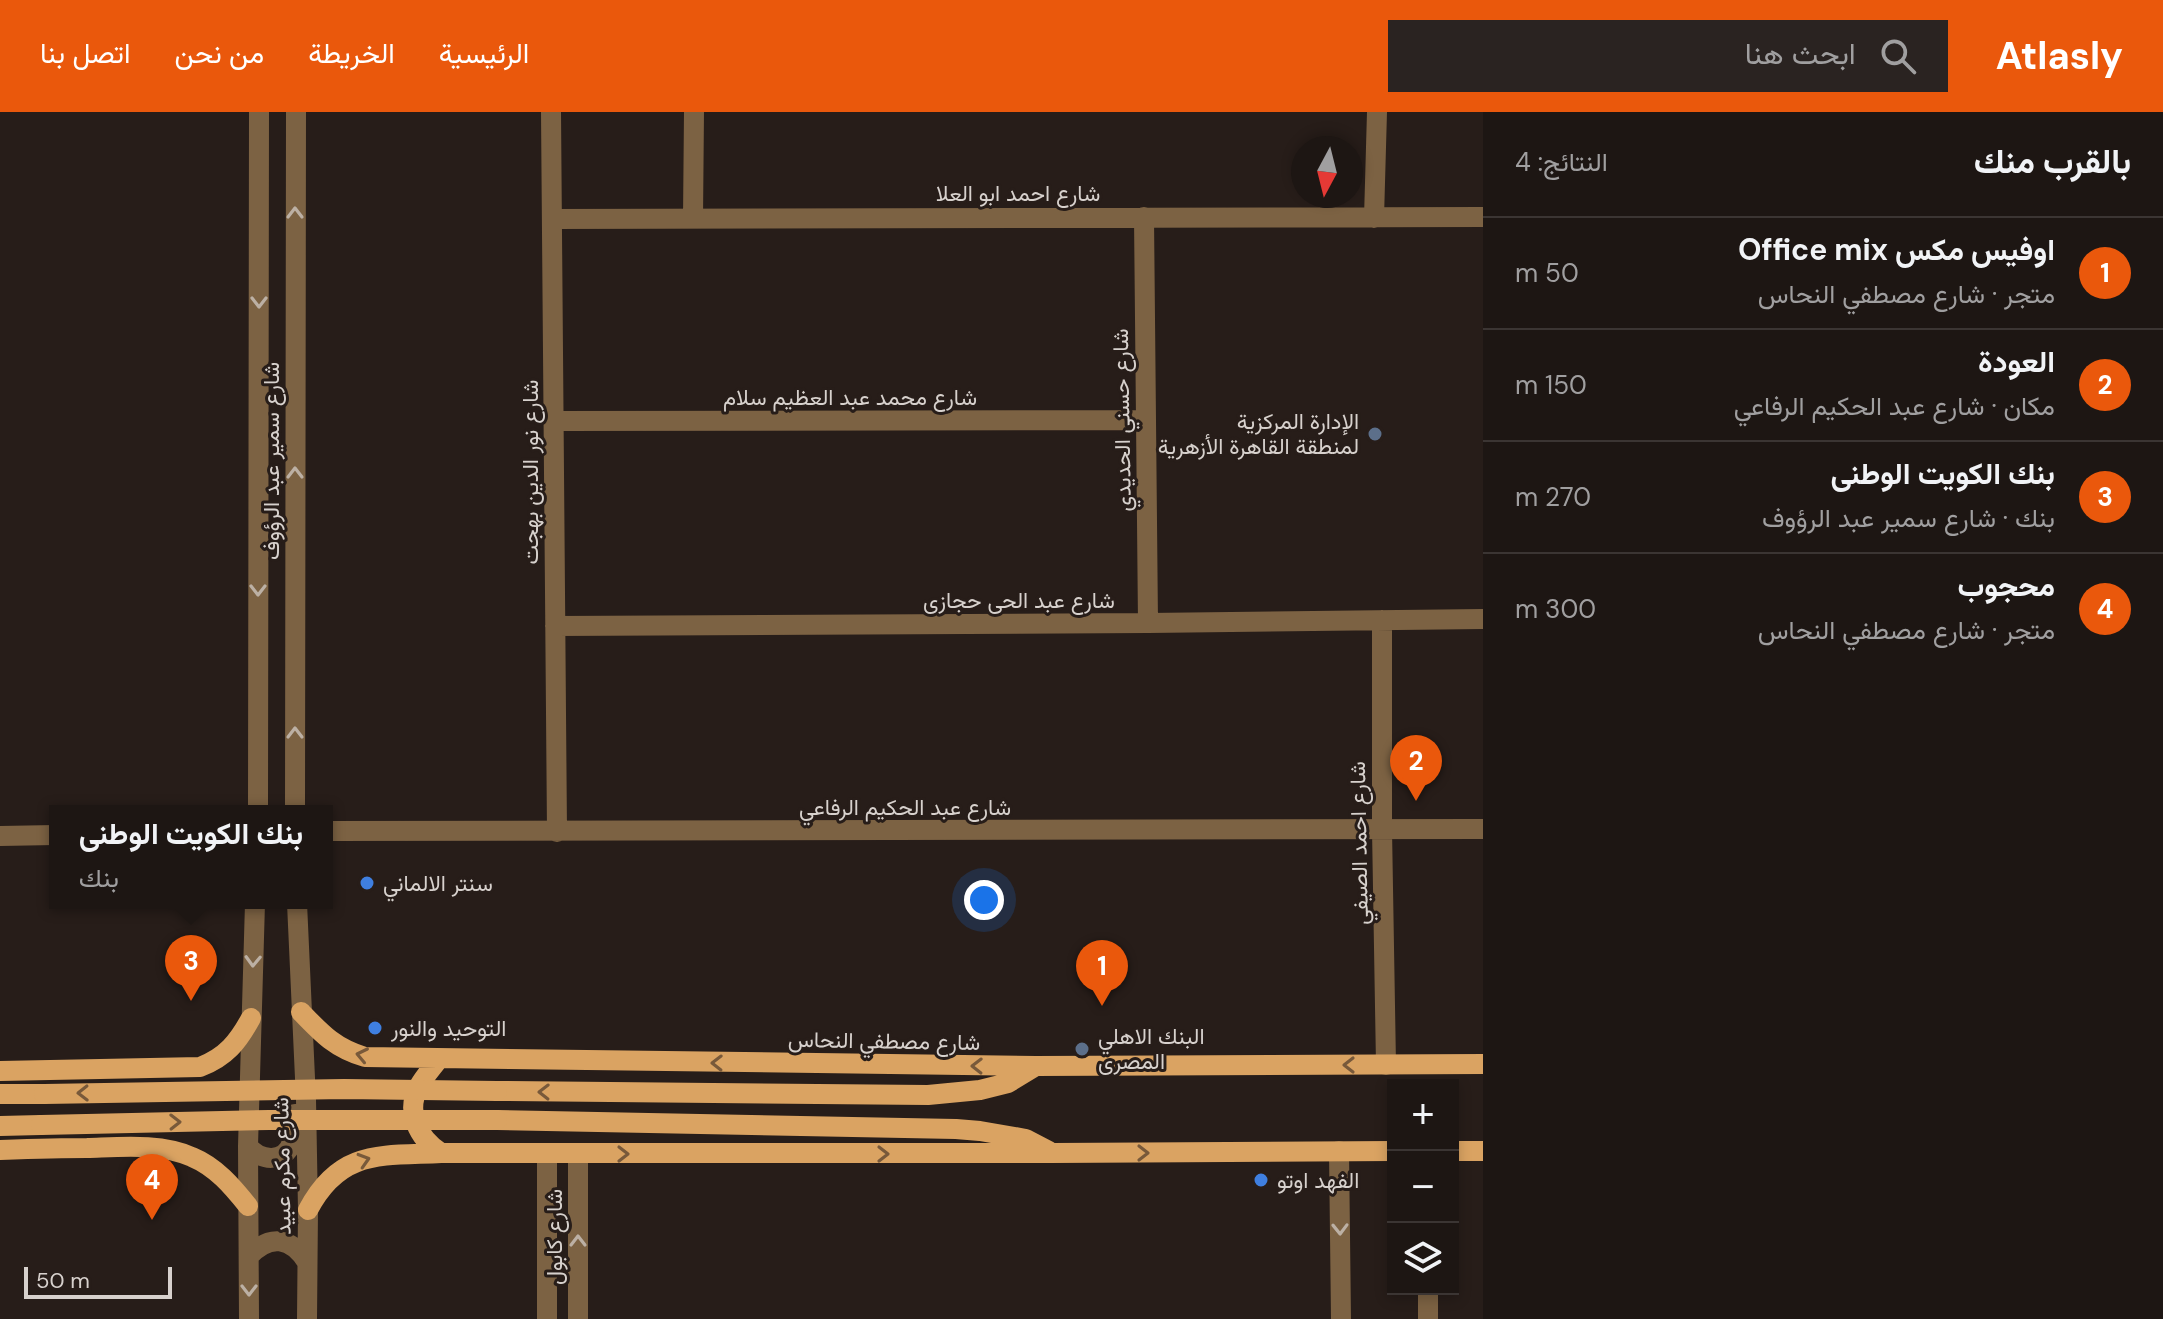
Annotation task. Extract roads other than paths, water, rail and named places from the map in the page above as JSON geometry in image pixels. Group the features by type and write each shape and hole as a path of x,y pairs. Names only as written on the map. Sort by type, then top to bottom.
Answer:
{"main road":[{"name":"شارع مصطفي النحاس","path":"301,1012 322,1034 349,1052 365,1057 1036,1066 1483,1064"},
{"path":"0,1071 186,1068 212,1062 234,1046 251,1018"},
{"path":"438,1060 419,1085 413,1111 421,1136 429,1146 441,1153"},
{"path":"0,1094 344,1089 928,1095 980,1090 1008,1083 1036,1066"},
{"path":"121,1147 135,1133 143,1104 139,1085 127,1069"},
{"path":"0,1126 412,1120 956,1129 1026,1139 1053,1153"},
{"path":"0,1150 165,1149 190,1155 219,1173 248,1206"},
{"path":"308,1210 323,1186 344,1167 370,1156 441,1153 1387,1151"},
{"path":"1459,1151 1483,1151"}],"street":[{"name":"شارع سمير عبد الرؤوف","path":"258,805 259,112"},
{"name":"شارع سمير عبد الرؤوف","path":"295,805 296,112"},
{"name":"شارع نور الدين بهجت","path":"551,112 557,832"},
{"path":"693,218 694,112"},
{"path":"1374,218 1377,112"},
{"name":"شارع حسني الحديدي","path":"1144,217 1148,623"},
{"name":"شارع احمد ابو العلا","path":"552,219 1483,217"},
{"name":"شارع محمد عبد العظيم سلام","path":"554,421 1146,420"},
{"name":"شارع عبد الحى حجازى","path":"555,626 1483,619"},
{"name":"شارع احمد الصيفي","path":"1382,620 1386,1065"},
{"name":"شارع عبد الحكيم الرفاعي","path":"333,831 1483,829"},
{"path":"0,836 49,835"},
{"path":"251,1018 255,909"},
{"path":"297,909 301,1012"},
{"name":"شارع مكرم عبيد","path":"301,1012 306,1100 307,1319"},
{"name":"شارع مكرم عبيد","path":"249,1319 251,1018"},
{"path":"248,1146 260,1157 283,1154 293,1141 295,1108 306,1100"},
{"path":"1339,1151 1341,1319"},
{"name":"شارع كابول","path":"547,1154 547,1319"},
{"name":"شارع كابول","path":"578,1154 578,1319"},
{"path":"249,1256 259,1246 273,1241 287,1243 299,1250 307,1262"},
{"path":"1428,1295 1428,1319"}],"place":[{"name":"الإدارة المركزية لمنطقة القاهرة الأزهرية","path":"1375,434"},
{"name":"العودة","path":"1416,801"},
{"name":"سنتر الالماني","path":"367,883"},
{"name":"بنك الكويت الوطنى","path":"191,1001"},
{"name":"اوفيس مكس Office mix","path":"1102,1006"},
{"name":"التوحيد والنور","path":"375,1028"},
{"name":"البنك الاهلي المصرى","path":"1082,1049"},
{"name":"الفهد اوتو","path":"1261,1180"},
{"name":"محجوب","path":"152,1220"}]}
